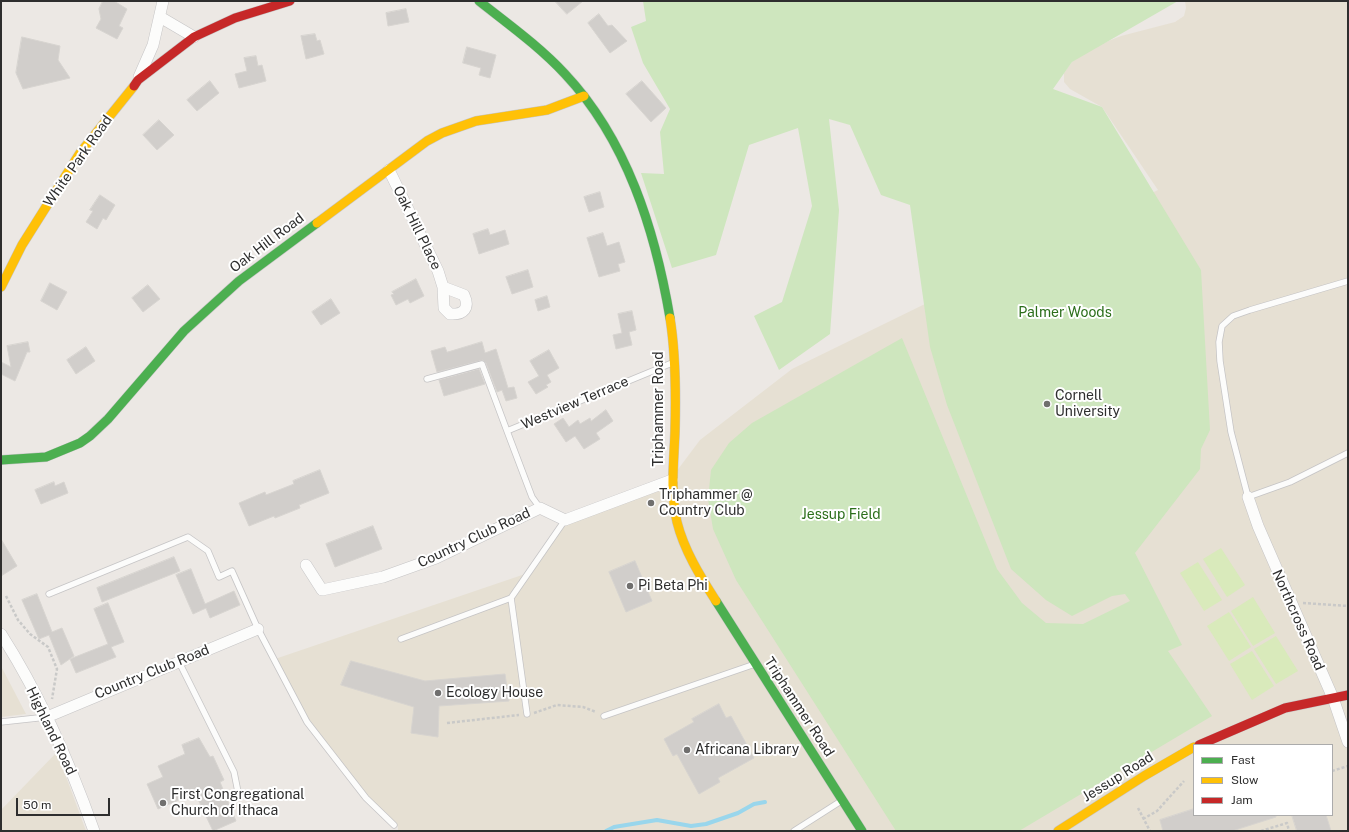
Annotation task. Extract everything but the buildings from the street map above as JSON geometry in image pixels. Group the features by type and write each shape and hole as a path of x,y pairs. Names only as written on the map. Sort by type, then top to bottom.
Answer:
{"street":[{"path":"138,80 153,45 163,1"},
{"name":"White Park Road","path":"1,287 22,245 80,153 138,80 194,37 235,18 290,1"},
{"name":"Triphammer Road","path":"479,1 540,50 584,96 619,149 634,183 658,253 668,309 675,362 672,480 677,520 685,546 704,582 862,831"},
{"path":"160,17 194,37"},
{"name":"Oak Hill Road","path":"1,460 46,456 80,443 90,436 108,419 184,331 233,286 427,141 449,130 476,121 547,110 584,96"},
{"name":"Oak Hill Place","path":"389,170 438,271 443,287"},
{"path":"566,520 672,480"},
{"name":"Northcross Road","path":"1248,497 1258,526 1333,698 1348,742"},
{"name":"Country Club Road","path":"306,565 322,590 383,577 436,558 540,508 566,520"},
{"name":"Country Club Road","path":"47,717 258,629"},
{"name":"Highland Road","path":"1,634 47,717 82,795 94,831"},
{"path":"1201,744 1235,728 1285,708 1348,695"},
{"name":"Jessup Road","path":"1058,831 1144,776 1193,748"}],"lane":[{"path":"1348,281 1233,316 1222,326 1219,342 1220,361 1231,432 1248,497 1290,482 1348,453"},
{"name":"Westview Terrace","path":"540,508 532,497 507,431 675,362"},
{"path":"427,380 482,364 507,431"},
{"path":"401,639 511,598 566,520"},
{"path":"49,594 188,537 208,551 219,577 232,571 258,629 307,722 366,798 394,825"},
{"path":"511,598 526,714"},
{"path":"179,661 234,772 238,792"},
{"path":"604,716 755,664"},
{"path":"1,722 47,717"},
{"path":"794,831 842,800"}],"path":[{"path":"6,596 18,620 30,634 48,647 56,669 52,700"},
{"path":"1291,602 1348,606"},
{"path":"1333,771 1348,766"},
{"path":"1143,818 1157,811 1184,780"},
{"path":"1138,808 1150,831"},
{"path":"1261,831 1287,824 1289,831"}],"shaded area":[{"name":"Cornell University","path":"1185,1 1348,1 1348,831 398,831 398,827 363,792 307,718 275,659 528,573 567,518 673,476 700,440 792,369 1158,190 1102,107 1070,89 1064,82 1064,73 1072,62 1088,49 1121,36 1175,22 1184,16 1186,8"},
{"path":"1,666 26,714 1,717"},
{"path":"57,752 86,831 1,831 1,810"}],"green space":[{"name":"Palmer Woods","path":"643,1 1178,1 1072,62 1053,89 1102,107 1201,270 1210,430 1201,449 1200,469 1135,553 1182,645 1168,651 1212,716 1019,831 896,831 736,580 713,529 708,499 711,470 729,443 752,423 902,338 997,569 1022,603 1046,623 1083,624 1130,601 1125,594 1112,596 1072,616 1046,600 1011,569 947,405 930,347 910,205 881,195 850,125 829,119 839,210 830,334 779,370 754,316 782,302 812,206 798,128 749,145 716,255 672,268 641,173 664,174 660,132 670,109 643,63 631,27 646,21"},
{"path":"1221,548 1245,585 1227,597 1203,559"},
{"path":"1198,562 1222,600 1204,611 1180,573"},
{"path":"1253,597 1275,633 1253,646 1231,611"},
{"path":"1229,612 1251,647 1229,661 1207,626"},
{"path":"1276,636 1298,671 1276,684 1254,649"},
{"path":"1252,651 1274,686 1252,700 1230,664"}],"waterway":[{"path":"606,831 614,827 657,820 691,826 706,824 738,813 754,804 765,802"}],"traffic: fast":[{"path":"479,1 545,54 565,74 587,100 605,128 622,157 647,220 664,285 670,318"},
{"path":"1,460 46,457 80,443 90,436 108,419 184,331 239,281 317,223"},
{"path":"716,601 862,831"}],"traffic: slow":[{"path":"1,287 22,245 80,153 134,86"},
{"path":"317,223 427,141 442,133 476,121 547,110 584,96"},
{"path":"670,318 675,374 673,476 675,511 680,532 688,553 716,601"},
{"path":"1058,831 1144,776 1193,748"}],"traffic: jam":[{"path":"134,86 138,80 194,37 235,18 290,1"},
{"path":"1201,744 1285,708 1348,695"}],"place":[{"name":"Cornell University","path":"1047,404"},
{"name":"Triphammer @ Country Club","path":"651,503"},
{"name":"Pi Beta Phi","path":"630,586"},
{"name":"Ecology House","path":"438,693"},
{"name":"Africana Library","path":"687,750"},
{"name":"First Congregational Church of Ithaca","path":"163,803"}],"park label":[{"name":"Jessup Field","path":"841,515"}]}
